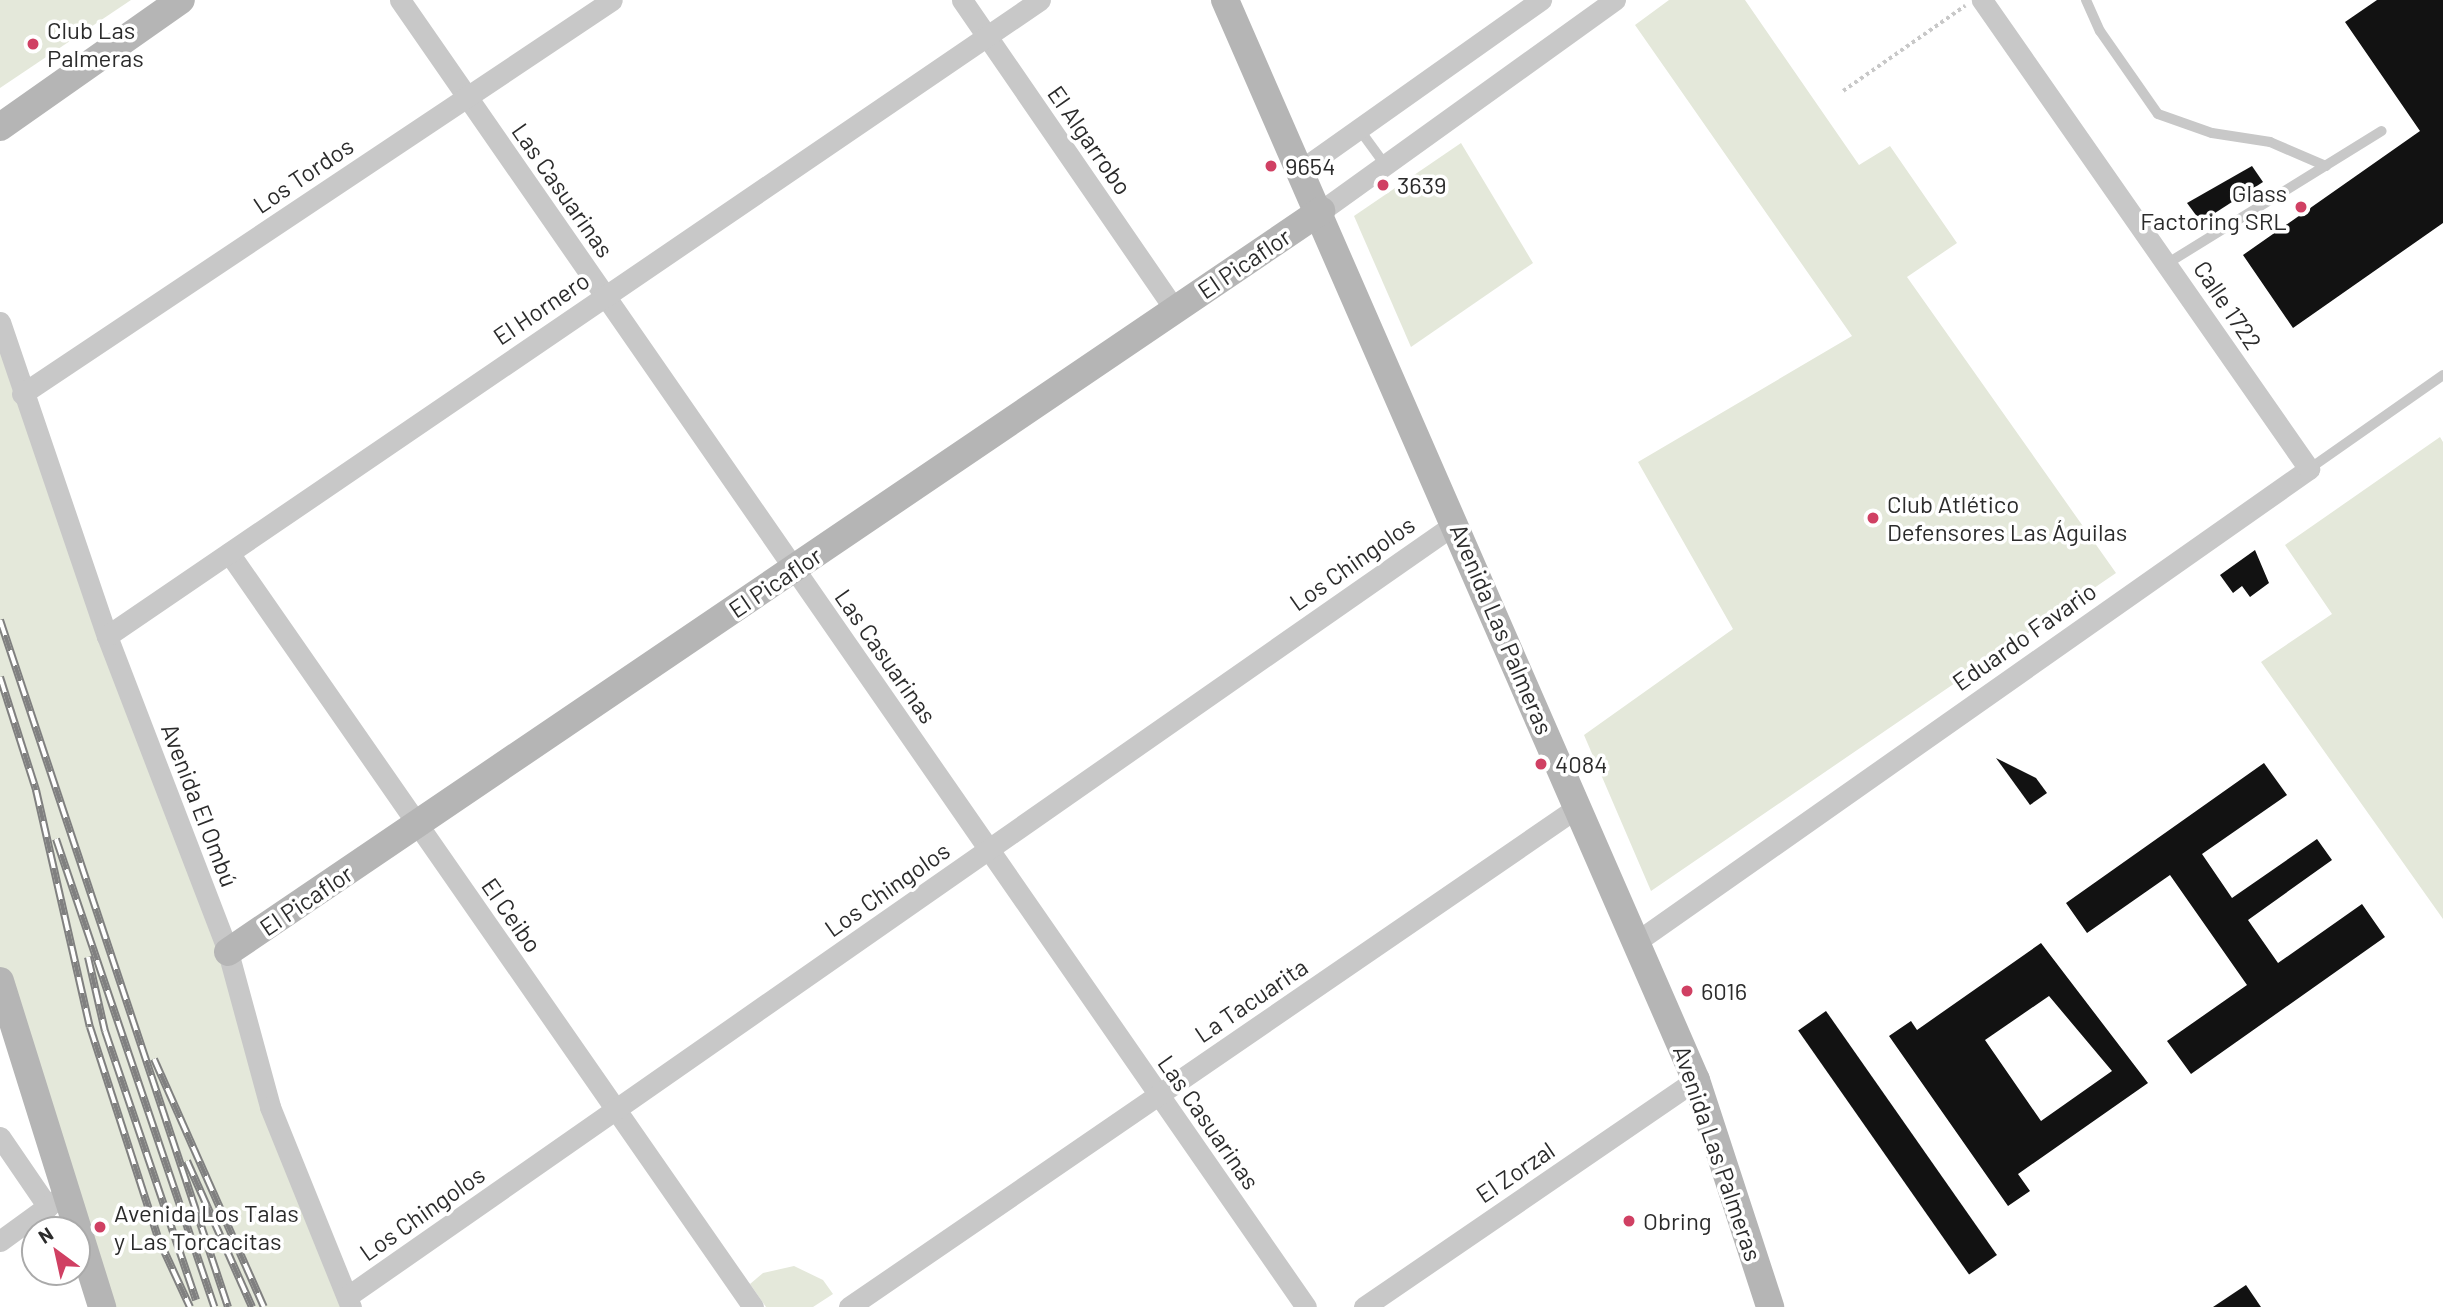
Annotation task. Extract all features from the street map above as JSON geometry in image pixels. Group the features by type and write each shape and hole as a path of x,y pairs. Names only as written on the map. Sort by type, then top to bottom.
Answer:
{"main road":[{"path":"0,127 181,0"},
{"name":"Avenida Las Palmeras","path":"1225,0 1321,211 1696,1080 1770,1307"},
{"name":"El Picaflor","path":"228,952 1321,211"},
{"path":"0,981 57,1200 102,1307"}],"street":[{"name":"Las Casuarinas","path":"400,0 1306,1307"},
{"name":"Los Tordos","path":"22,394 612,0"},
{"name":"El Algarrobo","path":"962,0 1175,310"},
{"name":"El Hornero","path":"107,636 1040,0"},
{"path":"1303,170 1541,0"},
{"path":"1321,211 1615,0"},
{"name":"Calle 1722","path":"1982,0 2168,263 2309,469"},
{"name":"Avenida El Ombú","path":"0,322 22,394 107,636 228,952 270,1107 349,1301"},
{"name":"Eduardo Favario","path":"1636,942 2309,469"},
{"name":"Los Chingolos","path":"349,1301 1456,523"},
{"name":"El Ceibo","path":"229,553 753,1307"},
{"name":"La Tacuarita","path":"849,1307 1578,807"},
{"name":"El Zorzal","path":"1364,1307 1696,1080"},
{"path":"0,1137 57,1200 0,1241"}],"lane":[{"path":"2086,0 2100,31 2158,114 2212,133 2270,142 2326,166"},
{"path":"1359,129 1386,166"},
{"path":"2168,263 2382,131"},
{"name":"Eduardo Favario","path":"2309,469 2443,375"}],"path":[{"path":"1843,91 1973,0"}],"shaded area":[{"name":"Club Las Palmeras","path":"0,0 131,0 0,88"},
{"name":"Club Atlético Defensores Las Águilas","path":"1669,0 1745,0 1859,165 1890,146 1957,243 1907,277 2116,573 1651,891 1584,735 1733,629 1638,462 1852,336 1635,25"},
{"path":"1461,143 1533,263 1411,347 1354,216"},
{"path":"0,322 228,952 270,1107 351,1307 102,1307 91,1272 91,1216 74,1216 0,981"},
{"path":"2440,437 2443,442 2443,919 2261,662 2332,614 2285,545"},
{"path":"794,1266 823,1280 833,1294 813,1307 766,1307 750,1284 763,1273"}],"building":[{"path":"2377,0 2443,0 2443,223 2293,328 2243,255 2420,131 2345,22"},
{"path":"2252,166 2263,182 2201,222 2187,203"},
{"path":"2255,550 2269,583 2250,597 2242,586 2233,593 2220,575"},
{"path":"1996,758 2036,778 2047,793 2030,805"},
{"path":"2264,763 2287,795 2202,854 2232,898 2317,839 2332,860 2248,920 2278,963 2362,904 2385,937 2191,1074 2167,1041 2247,985 2170,875 2087,933 2066,903"},
{"path":"2041,943 2148,1083 2018,1174 2030,1191 2008,1206 1889,1036 1911,1021 1917,1030","holes":["2049,996 2112,1071 2041,1121 1985,1040"]},
{"path":"1826,1011 1997,1255 1969,1275 1798,1031"},
{"path":"2246,1285 2261,1307 2213,1307"}],"railway":[{"path":"0,620 228,1307"},
{"path":"0,677 36,790 90,1027 159,1240 190,1307"},
{"path":"56,839 214,1307"},
{"path":"88,957 105,1031 196,1300"},
{"path":"154,1059 264,1307"},
{"path":"187,1161 252,1307"}],"place":[{"name":"Club Las Palmeras","path":"33,44"},
{"name":"9654","path":"1271,166"},
{"name":"3639","path":"1383,185"},
{"name":"Glass Factoring SRL","path":"2301,207"},
{"name":"Club Atlético Defensores Las Águilas","path":"1873,518"},
{"name":"4084","path":"1541,764"},
{"name":"6016","path":"1687,991"},
{"name":"Obring","path":"1629,1221"},
{"name":"Avenida Los Talas y Las Torcacitas","path":"100,1227"}]}
